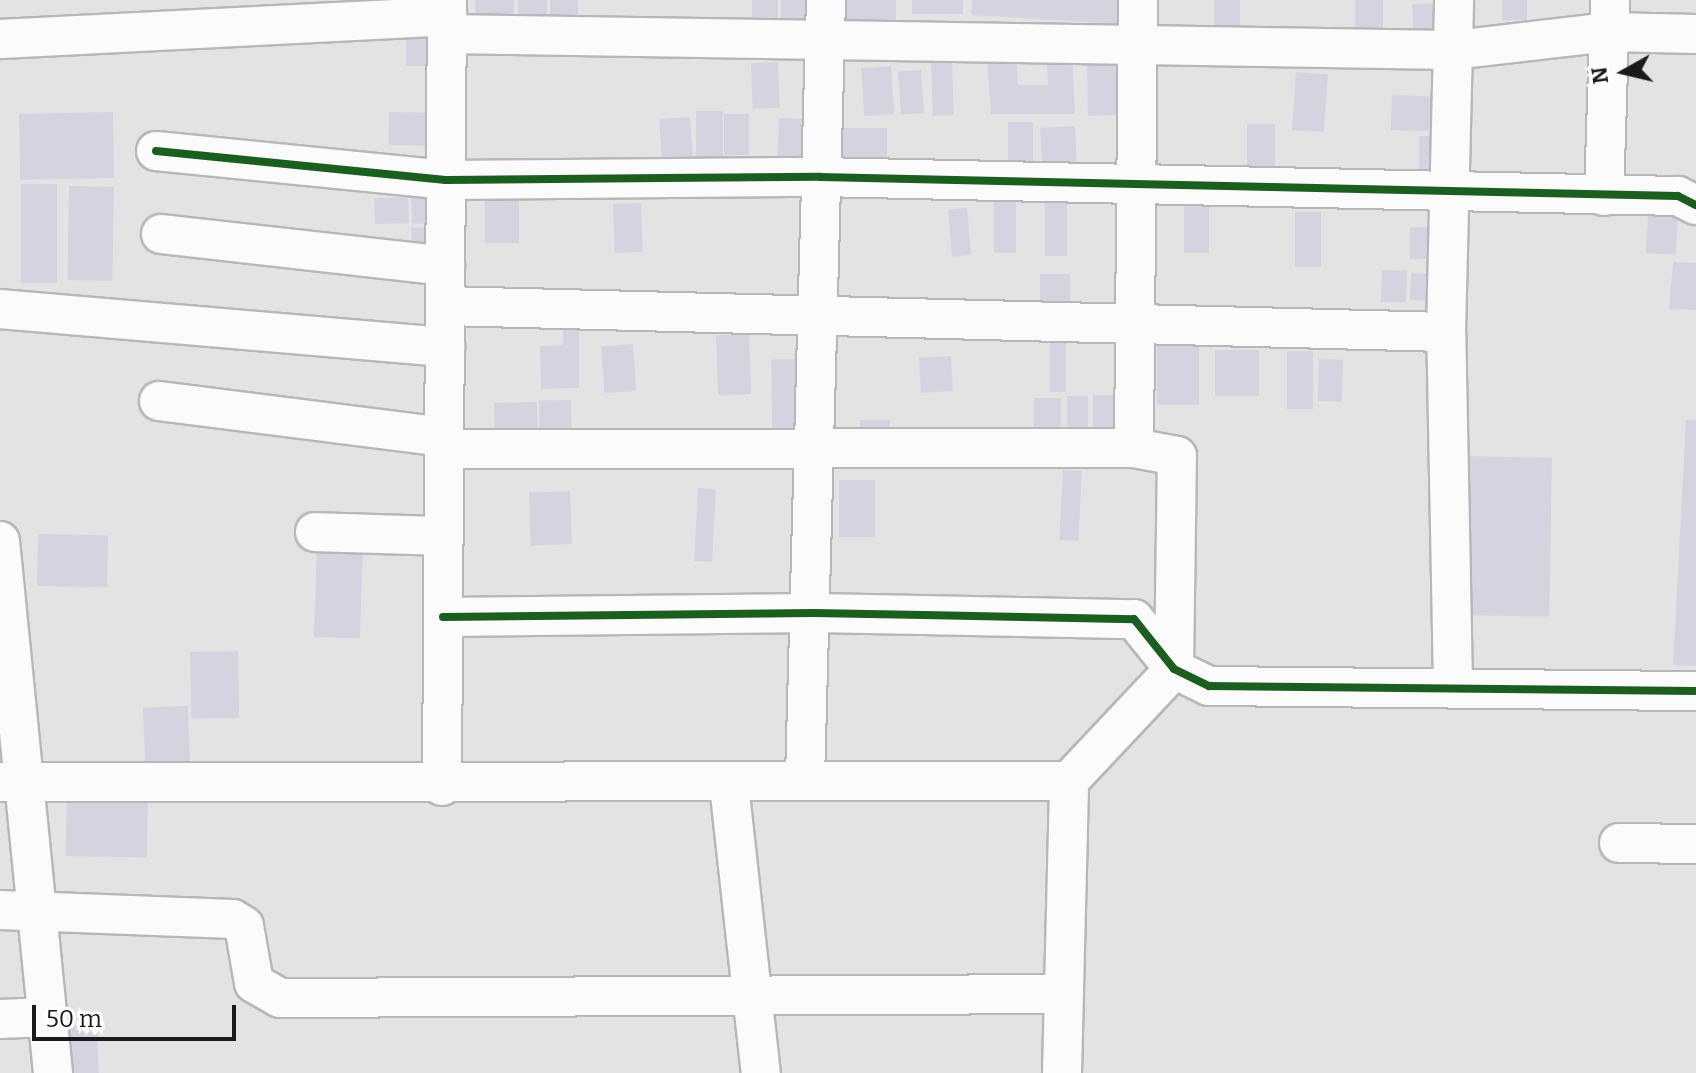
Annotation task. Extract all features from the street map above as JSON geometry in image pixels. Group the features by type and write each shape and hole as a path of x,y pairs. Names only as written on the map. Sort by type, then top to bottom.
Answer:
{"street":[{"path":"1134,448 1131,322 1138,0"},
{"path":"1453,685 1446,332 1453,192 1454,0"},
{"path":"0,39 130,14 825,18 1137,45 1454,50 1610,16 1696,34"},
{"path":"1604,196 1610,16"},
{"path":"442,786 447,17"},
{"path":"805,779 814,613 825,18"},
{"path":"156,151 446,180 820,177 1678,196 1696,205"},
{"path":"161,234 445,266"},
{"path":"445,306 1446,332"},
{"path":"0,309 445,347"},
{"path":"159,401 444,443 818,453 1134,448 1177,456 1174,669 1069,781 1062,1073"},
{"path":"315,532 443,536"},
{"path":"0,541 18,910 48,1017 53,1073"},
{"path":"443,617 814,613 1134,619 1174,669 1209,686 1453,685 1696,691"},
{"path":"13,782 442,786 729,785 805,779 1069,781"},
{"path":"729,785 761,1073"},
{"path":"1619,843 1696,844"},
{"path":"18,910 233,919 244,926 254,983 280,998 1064,994"},
{"path":"0,1019 48,1017"}],"building":[{"path":"475,0 514,0 514,27 475,27"},
{"path":"518,0 547,0 547,28 518,28"},
{"path":"550,0 578,0 578,30 550,30"},
{"path":"752,0 778,0 778,25 752,25"},
{"path":"781,0 808,0 808,28 781,28"},
{"path":"841,0 896,0 896,22 841,22"},
{"path":"912,0 963,0 963,14 912,14"},
{"path":"972,0 1122,0 1121,24 971,15"},
{"path":"1214,0 1240,0 1240,41 1214,41"},
{"path":"1355,0 1383,0 1383,48 1355,48"},
{"path":"1502,0 1527,0 1527,20 1502,20"},
{"path":"1443,3 1445,46 1414,48 1412,5"},
{"path":"406,28 434,28 434,66 406,66"},
{"path":"1016,45 1018,85 1048,85 1046,52 1072,51 1075,114 991,114 986,47"},
{"path":"1130,58 1131,115 1088,116 1087,59"},
{"path":"778,62 780,108 753,109 751,63"},
{"path":"952,62 954,115 933,116 931,63"},
{"path":"891,66 894,114 864,116 861,68"},
{"path":"921,70 924,113 901,114 898,72"},
{"path":"1296,72 1328,74 1324,132 1292,130"},
{"path":"1392,95 1446,97 1445,132 1391,130"},
{"path":"696,111 723,111 723,161 696,161"},
{"path":"113,112 114,178 20,180 19,114"},
{"path":"389,112 433,113 432,146 388,145"},
{"path":"724,114 749,114 749,155 724,155"},
{"path":"690,117 693,164 662,166 659,119"},
{"path":"779,118 809,119 807,173 777,172"},
{"path":"1008,122 1033,122 1033,173 1008,173"},
{"path":"1247,124 1275,124 1275,178 1247,178"},
{"path":"1075,126 1077,170 1042,172 1040,128"},
{"path":"839,128 887,128 887,168 839,168"},
{"path":"1419,136 1441,136 1441,187 1419,187"},
{"path":"21,184 57,184 57,283 21,283"},
{"path":"69,186 114,187 112,281 67,280"},
{"path":"434,191 435,223 412,224 411,192"},
{"path":"485,192 519,192 519,243 485,243"},
{"path":"994,193 1016,193 1016,253 994,253"},
{"path":"408,197 409,223 375,224 374,198"},
{"path":"641,203 643,252 615,253 613,204"},
{"path":"1045,203 1067,203 1067,256 1045,256"},
{"path":"1649,204 1679,206 1676,255 1646,253"},
{"path":"1184,206 1209,206 1209,253 1184,253"},
{"path":"967,208 971,255 952,256 948,210"},
{"path":"1295,212 1321,212 1321,267 1295,267"},
{"path":"434,227 435,256 412,257 411,228"},
{"path":"1410,227 1435,227 1435,259 1410,259"},
{"path":"1673,262 1696,263 1696,310 1669,309"},
{"path":"1382,270 1407,271 1406,303 1381,302"},
{"path":"1411,273 1436,274 1435,301 1410,300"},
{"path":"1040,274 1070,274 1070,309 1040,309"},
{"path":"563,324 579,324 579,388 541,389 540,346 563,345"},
{"path":"1050,333 1066,333 1066,392 1050,392"},
{"path":"749,334 751,394 718,395 716,335"},
{"path":"1157,343 1199,343 1199,405 1157,405"},
{"path":"633,344 636,391 604,393 601,346"},
{"path":"1215,350 1259,350 1259,396 1215,396"},
{"path":"1287,351 1313,351 1313,409 1287,409"},
{"path":"951,356 953,391 921,393 919,358"},
{"path":"805,359 806,439 772,440 771,360"},
{"path":"1319,359 1343,360 1342,402 1318,401"},
{"path":"1093,395 1120,395 1120,438 1093,438"},
{"path":"1067,396 1088,396 1088,431 1067,431"},
{"path":"1034,398 1061,398 1061,442 1034,442"},
{"path":"571,400 572,443 540,444 539,401"},
{"path":"537,402 538,443 495,444 494,403"},
{"path":"860,420 890,420 890,441 860,441"},
{"path":"1686,420 1696,420 1696,666 1673,665"},
{"path":"1459,456 1552,458 1549,617 1456,615"},
{"path":"1063,470 1082,471 1078,541 1059,540"},
{"path":"839,480 875,480 875,537 839,537"},
{"path":"698,488 716,489 712,562 694,561"},
{"path":"570,491 572,544 531,545 529,492"},
{"path":"38,534 108,535 107,587 37,586"},
{"path":"317,546 363,548 360,639 314,637"},
{"path":"238,651 239,718 191,719 190,652"},
{"path":"188,706 190,765 145,767 143,708"},
{"path":"67,790 148,791 147,857 66,856"},
{"path":"97,1025 99,1073 69,1073 67,1026"}],"cycle path":[{"path":"156,151 446,180 820,177 1678,196 1696,205"},
{"path":"443,617 814,613 1134,619 1174,669 1209,686 1696,691"}]}
